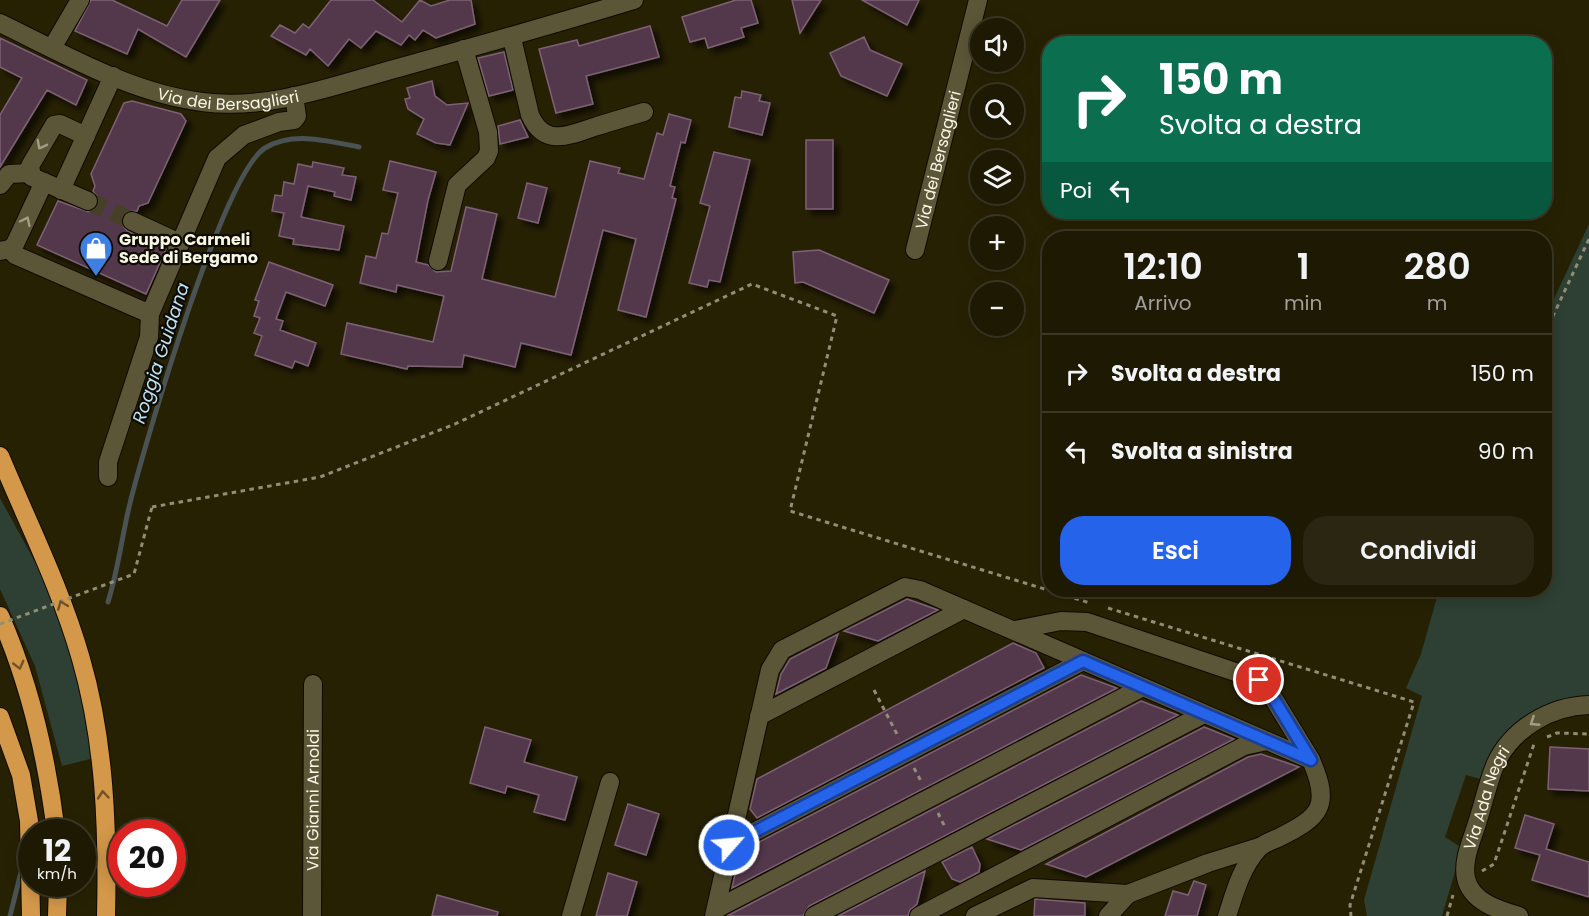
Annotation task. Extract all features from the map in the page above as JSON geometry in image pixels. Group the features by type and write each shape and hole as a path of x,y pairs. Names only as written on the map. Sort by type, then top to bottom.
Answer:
{"highway":[{"path":"0,456 61,601 81,657 92,701 104,806 106,916"},
{"path":"0,616 16,651 50,790 54,819"},
{"path":"0,717 21,775 29,819"},
{"path":"0,740 13,776 21,819"},
{"path":"30,897 31,916"},
{"path":"57,916 58,897"}],"street":[{"path":"52,48 80,0"},
{"name":"Via dei Bersaglieri","path":"0,23 113,76 155,92 203,102 256,104 512,38 634,0"},
{"name":"Via dei Bersaglieri","path":"915,250 978,0"},
{"path":"512,38 530,115 535,127 541,131 563,137 644,112"},
{"path":"438,261 457,186 486,158 489,151 488,132 464,50"},
{"path":"61,190 113,76"},
{"path":"108,477 108,462 149,337 150,315 217,158 244,135 279,122 294,120 297,116 294,96"},
{"path":"5,250 15,244 37,178 35,157 54,125 60,124 86,136"},
{"path":"0,184 9,174 37,178 88,201"},
{"path":"132,221 180,243"},
{"path":"5,250 150,315"},
{"path":"715,912 770,670 782,650 905,587 920,590 1311,760"},
{"path":"759,716 964,609"},
{"path":"975,916 1033,888 1128,894 1209,863 1259,847 1307,823 1320,802 1322,785 1311,760 1269,691 1259,680 1087,622 1061,621 1013,631"},
{"path":"729,845 1083,661"},
{"name":"Via Gianni Arnoldi","path":"312,916 313,684"},
{"path":"715,912 1143,687"},
{"name":"Via Ada Negri","path":"1466,879 1465,861 1496,763 1511,741 1545,715 1572,707 1589,705"},
{"path":"814,916 1204,714"},
{"path":"919,916 1244,746 1267,741"},
{"path":"572,916 610,782"},
{"path":"1227,916 1242,872 1259,847"},
{"path":"1466,879 1476,896 1495,909 1519,916"},
{"path":"1108,916 1128,894"}],"path":[{"path":"1552,318 1589,239"},
{"path":"0,624 135,574 152,507 320,477 455,424 752,284 837,316 790,512 1042,589"},
{"path":"1070,597 1096,605"},
{"path":"1108,608 1414,702 1350,905 1350,916"},
{"path":"1466,879 1494,864 1534,742 1557,732 1589,734"}],"green space":[{"path":"1589,224 1589,698 1552,705 1484,780 1466,775 1445,837 1462,848 1442,916 1367,916 1364,900 1422,696 1406,688 1421,654 1437,597 1552,597 1552,303"},
{"path":"0,498 46,582 71,648 94,758 62,766 35,666 0,589"}],"building":[{"path":"91,0 112,0 167,26 182,0 220,0 186,57 138,29 127,54 75,31"},
{"path":"331,0 373,0 402,22 420,0 431,6 450,0 471,0 475,24 436,38 423,30 415,40 409,35 401,45 376,31 361,48 349,39 328,66 310,49 306,55 271,36 280,25 295,33 303,24 309,28"},
{"path":"736,0 751,0 758,23 741,28 744,37 708,48 705,38 690,42 682,17"},
{"path":"792,0 821,0 800,33"},
{"path":"862,0 919,0 907,25"},
{"path":"650,26 659,57 586,76 593,104 556,113 539,49 577,40 579,46"},
{"path":"864,37 870,50 902,64 887,96 841,76 830,53"},
{"path":"0,38 87,80 76,105 47,90 0,167 0,115 22,78 0,67"},
{"path":"504,52 513,90 489,96 478,58"},
{"path":"432,81 435,96 447,105 468,103 450,145 436,143 417,134 424,119 408,109 405,99 410,98 407,88"},
{"path":"742,91 761,95 759,101 770,103 762,135 729,127 735,97 741,98"},
{"path":"132,101 181,114 186,121 148,203 139,206 137,211 126,212 122,217 121,223 127,231 166,249 146,294 37,245 58,201 89,212 98,206 99,199 93,191 95,186 91,174 124,103"},
{"path":"669,114 691,120 685,143 681,142 670,186 675,187 672,198 676,199 646,317 618,310 636,239 603,230 571,355 521,343 515,367 464,355 462,367 408,366 407,369 341,354 347,323 433,342 444,296 397,285 396,292 360,283 366,256 376,258 382,233 388,234 398,193 383,190 390,161 436,172 416,262 428,265 436,272 451,271 466,207 497,214 482,279 555,297 590,161 620,168 618,173 644,179 657,133 663,135"},
{"path":"520,120 528,137 500,144 498,126"},
{"path":"806,140 833,140 833,209 806,209"},
{"path":"714,152 750,160 720,282 709,280 707,287 689,283 710,206 700,203"},
{"path":"313,162 344,168 342,175 356,177 351,200 334,196 335,192 308,186 301,217 344,226 339,250 293,244 294,239 279,236 284,213 272,211 275,195 282,196 284,182 294,184 298,164 312,167"},
{"path":"527,183 547,188 538,223 518,218"},
{"path":"819,250 889,280 874,313 803,282 795,283 793,252"},
{"path":"269,262 333,285 325,306 286,292 276,319 283,321 280,330 316,343 308,366 295,361 292,368 255,355 262,336 254,333 260,318 254,316 259,301 255,300"},
{"path":"907,599 938,610 878,641 844,631"},
{"path":"838,634 826,668 776,694 781,674 790,659"},
{"path":"1013,643 1036,653 1044,668 757,818 750,809 757,779"},
{"path":"1081,675 1117,688 732,888 740,852"},
{"path":"1141,701 1178,715 809,906 803,916 727,916"},
{"path":"485,727 531,740 524,762 577,777 565,820 534,812 539,795 507,786 505,793 470,783"},
{"path":"1204,727 1234,739 1021,850 987,839"},
{"path":"1550,747 1589,749 1589,791 1548,789"},
{"path":"1261,754 1299,767 1086,877 1046,864 1248,757"},
{"path":"628,804 659,814 646,855 615,845"},
{"path":"1525,815 1554,824 1546,849 1589,862 1589,897 1532,880 1540,855 1515,848"},
{"path":"972,847 980,864 979,872 960,882 952,879 942,862"},
{"path":"925,871 917,904 910,910 908,916 838,916"},
{"path":"608,873 637,882 627,916 596,916"},
{"path":"1194,881 1206,885 1197,916 1165,916 1173,891 1188,895"},
{"path":"437,895 498,912 497,916 432,916"},
{"path":"1035,899 1085,903 1085,916 1034,916"}],"waterway":[{"name":"Roggia Guidana","path":"108,602 131,499 169,369 208,255 228,206 248,168 265,148 287,140 311,139 359,147"},
{"name":"Roggia Guidana","path":"10,916 18,884"}],"tunnel":[{"path":"88,201 132,221"}],"place":[{"name":"Gruppo Carmeli Sede di Bergamo","path":"96,277"}],"route":[{"path":"729,845 1083,661 1311,760 1269,691 1259,680"}]}
